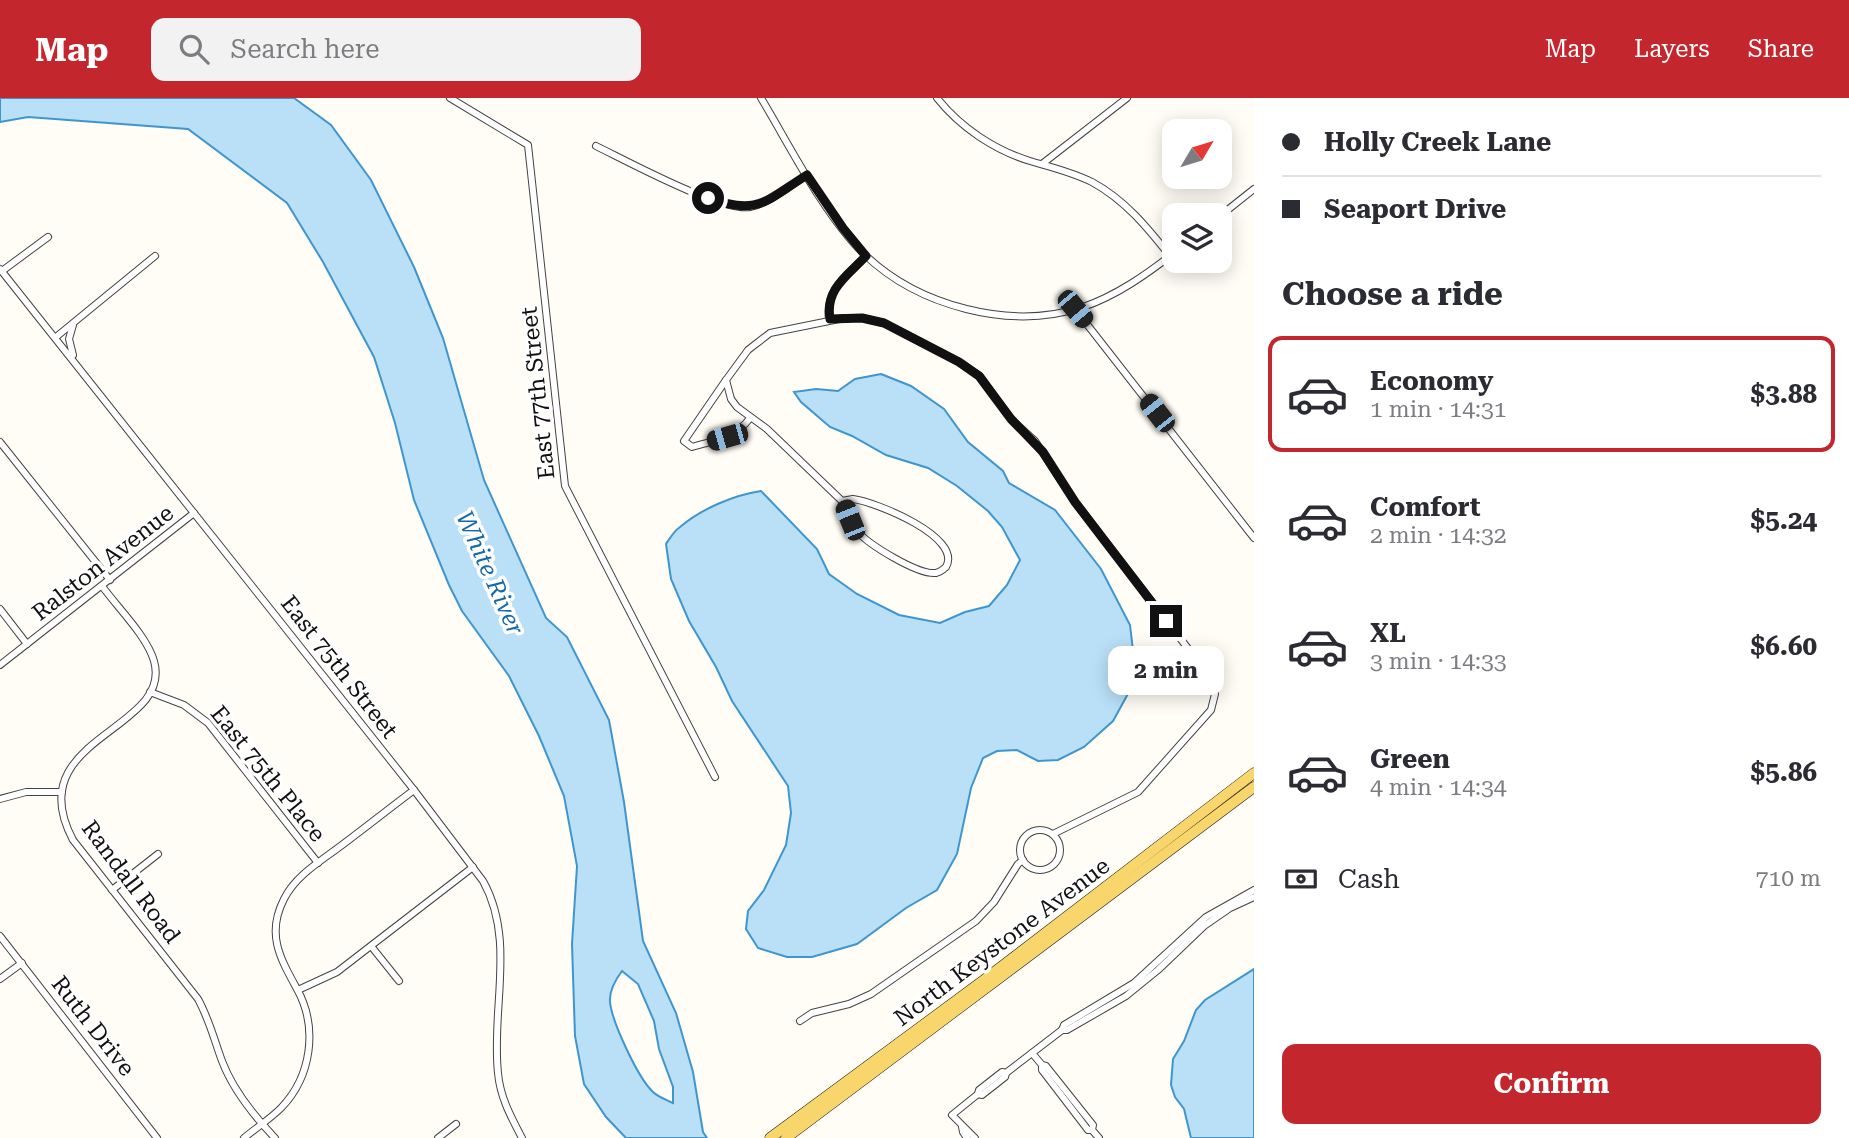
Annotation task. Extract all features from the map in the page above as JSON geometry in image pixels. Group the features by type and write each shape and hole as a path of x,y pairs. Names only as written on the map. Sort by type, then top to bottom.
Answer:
{"main road":[{"name":"North Keystone Avenue","path":"786,1138 815,1111 1254,773"},
{"name":"North Keystone Avenue","path":"770,1138 815,1111 1254,787"}],"street":[{"name":"East 77th Street","path":"450,98 528,145 565,486 715,777"},
{"path":"761,98 807,175 843,228 866,256 907,284 960,307 1017,315 1075,309 1094,303 1128,285 1162,261"},
{"path":"937,98 962,123 985,140 1014,155 1082,177 1115,196 1162,243"},
{"path":"1042,164 1127,98"},
{"path":"596,146 688,190 738,207 761,203 807,175"},
{"path":"1232,207 1254,190"},
{"path":"1,270 48,237"},
{"path":"56,337 155,256"},
{"path":"830,319 828,304 832,293 866,256"},
{"name":"East 75th Street","path":"1,270 473,867 491,897 499,929 497,1070 505,1105 522,1138"},
{"path":"1075,309 1254,538"},
{"path":"750,418 742,429 734,434 692,447 684,442 748,349 770,333 830,319 862,318 884,323 959,362 979,376 1011,419 1043,452 1075,502 1210,677 1215,697 1209,713 1138,792 1123,802 1053,834"},
{"path":"75,321 69,340 72,354 79,366"},
{"path":"726,380 731,399 737,407 767,429 842,501 856,531 897,559 930,572 942,570 948,564 948,551 921,527 870,503 853,499 842,501"},
{"path":"0,442 110,580"},
{"name":"Ralston Avenue","path":"0,665 194,513"},
{"path":"0,799 26,792 62,792 66,776 76,760 141,706 150,692 155,673 151,653 102,586"},
{"path":"0,609 26,644"},
{"name":"East 75th Place","path":"150,692 184,705 208,723 318,863"},
{"path":"244,1138 289,1099 306,1064 309,1028 305,1009 278,950 277,921 281,905 301,876 414,790"},
{"name":"Randall Road","path":"62,792 61,806 73,840 198,999 208,1017 227,1073 237,1091 275,1138"},
{"path":"1042,829 1053,834 1060,849 1054,864 1046,869 1036,869 1023,860 1020,848 1027,834 1042,829"},
{"path":"112,890 158,854"},
{"path":"800,1021 812,1013 865,998 976,920 990,908 1023,860"},
{"path":"298,990 337,972 473,867"},
{"path":"967,1138 952,1115 978,1094 979,1090 1002,1072 1006,1073 1065,1025 1106,1002 1139,979 1206,917 1254,890"},
{"path":"1062,1030 1067,1030 1126,996 1204,926 1230,908 1254,897"},
{"name":"Ruth Drive","path":"0,936 157,1138"},
{"path":"371,946 399,982"},
{"path":"0,979 22,963"},
{"path":"1032,1053 1088,1130 1092,1130 1099,1138"},
{"path":"438,1138 456,1124"},
{"path":"962,1127 967,1128 975,1138"}],"water":[{"name":"White River","path":"0,98 294,98 331,125 371,180 414,267 443,338 484,480 546,618 567,637 609,720 624,802 643,941 676,1013 693,1072 703,1132 707,1138 626,1138 606,1117 584,1084 575,1036 572,944 577,866 564,796 539,736 509,676 462,611 449,585 414,500 395,423 374,357 323,262 287,203 188,129 28,117 0,122","holes":["622,971 638,984 654,1021 659,1049 673,1087 673,1103 655,1094 647,1085 615,1023 610,1002 615,981"]},
{"path":"881,374 911,386 944,409 968,442 1003,471 1009,483 1055,510 1101,569 1130,625 1134,659 1129,692 1113,721 1084,747 1058,760 1038,761 1017,750 997,751 983,758 971,788 957,854 937,890 906,908 857,944 812,957 787,957 758,948 746,929 748,911 764,890 786,845 791,813 788,786 732,701 689,621 671,579 666,544 678,529 698,514 729,499 761,491 817,549 829,574 857,594 899,615 940,623 965,612 989,606 1007,585 1020,560 1002,527 988,511 957,486 928,468 886,455 830,427 801,402 794,392 816,389 838,391 855,379"},
{"path":"1254,969 1254,1138 1191,1138 1184,1109 1175,1097 1171,1085 1173,1059 1184,1041 1196,1010 1205,1000"}],"route":[{"path":"708,198 735,207 751,206 761,203 807,175 843,228 866,256 834,289 828,304 830,319 862,318 884,323 974,371 1011,419 1043,452 1075,502 1166,621"}]}
